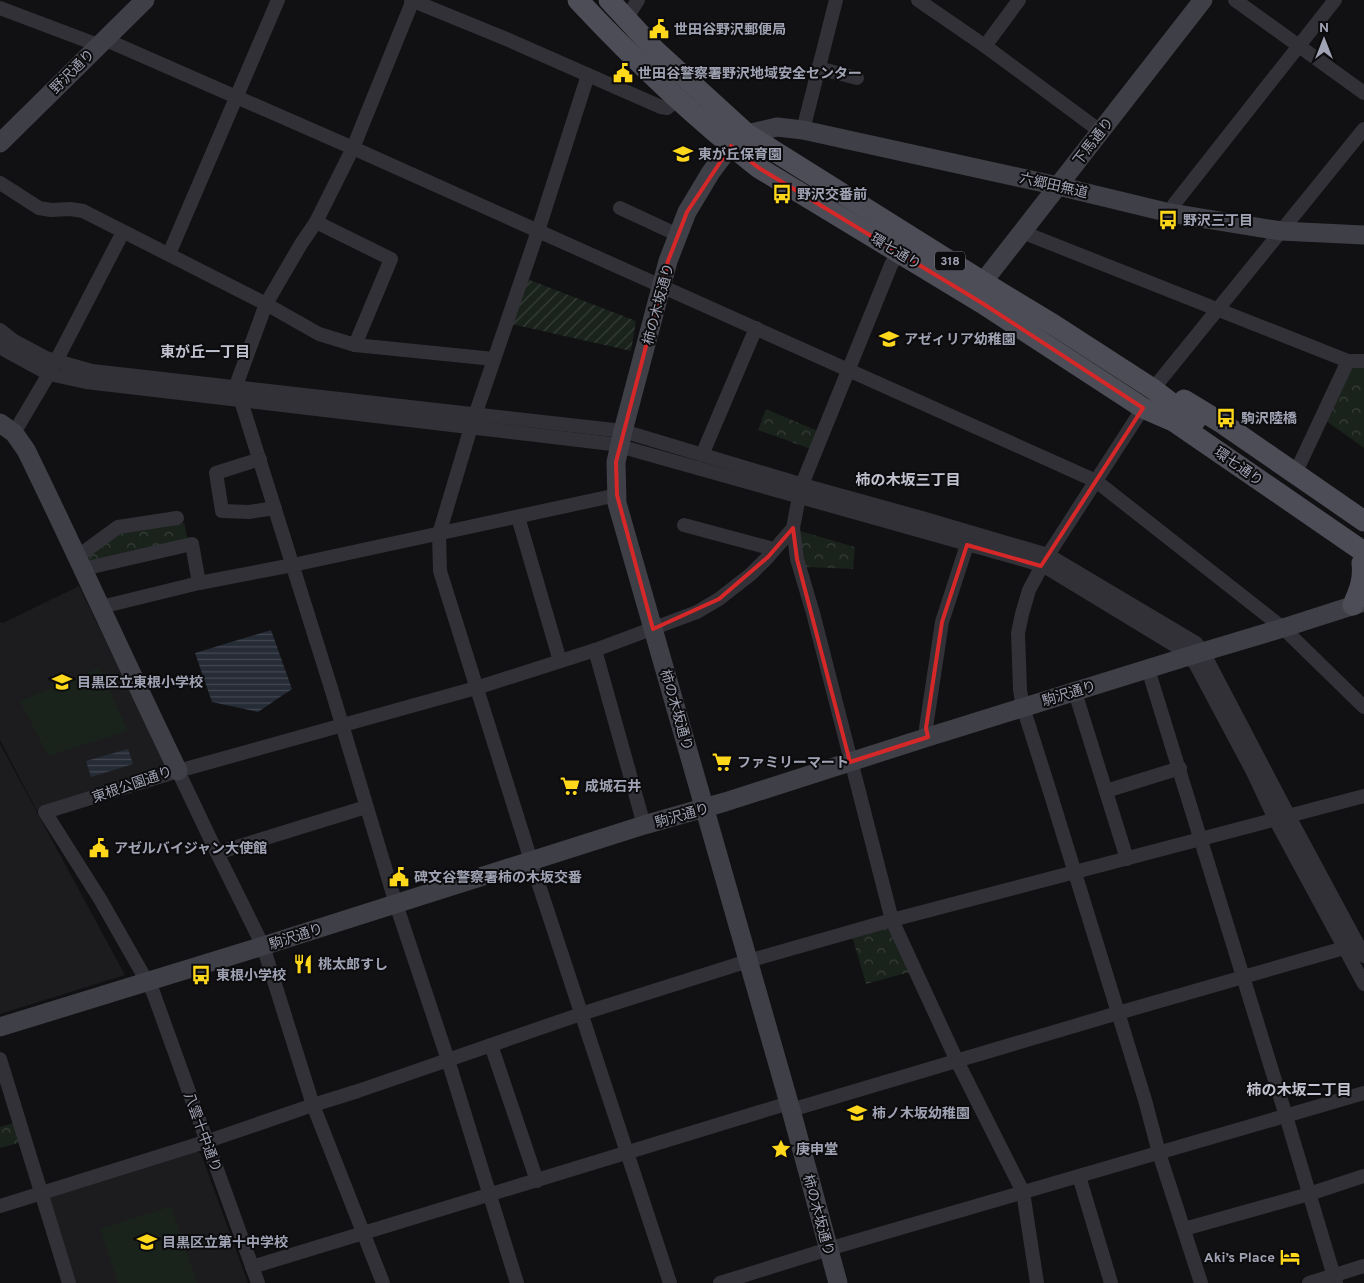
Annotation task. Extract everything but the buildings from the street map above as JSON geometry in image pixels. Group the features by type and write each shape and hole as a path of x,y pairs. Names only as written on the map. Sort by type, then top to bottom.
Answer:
{"main road":[{"name":"環七通り","path":"578,0 612,37 677,100 739,140 983,282 1054,326 1153,389 1181,412 1364,537"},
{"name":"環七通り","path":"609,0 739,140 759,168 982,303 1143,408 1175,422 1348,526 1363,561"},
{"path":"1153,389 1187,401 1295,474 1348,526"},
{"path":"1143,408 1167,430 1363,561 1364,573 1358,604"}],"street":[{"name":"野沢通り","path":"0,143 144,0"},
{"path":"169,254 278,0"},
{"path":"517,1283 448,1060 366,807 240,394 238,380 266,304 316,222 353,148 412,0 661,107 667,108 677,100"},
{"path":"626,19 638,0"},
{"path":"803,130 836,0"},
{"path":"918,0 985,46 1100,131"},
{"path":"985,46 1019,0"},
{"name":"下馬通り","path":"983,282 1203,0"},
{"path":"1235,0 1364,93"},
{"path":"1170,213 1175,203 1335,0"},
{"path":"0,8 101,42 236,97 1096,481 1283,628 1364,707"},
{"path":"818,68 857,78"},
{"path":"588,75 538,231 473,421 439,534 440,571 531,862 670,1283"},
{"name":"六郷田無道","path":"739,140 777,127 803,130 1058,186 1170,213 1281,231 1364,235"},
{"path":"1153,389 1364,128"},
{"name":"柿の木坂通り","path":"739,140 711,172 687,212 668,261 616,462 617,503 790,1107 838,1283"},
{"path":"0,183 39,208 83,211 266,304 319,334 355,345 494,359"},
{"path":"620,208 678,235"},
{"path":"316,222 391,258 355,345"},
{"path":"7,428 52,368 123,232"},
{"path":"1022,232 1348,360 1364,361"},
{"path":"898,252 891,265 801,491 793,528 797,559 813,613 892,920 956,1061 1023,1192 1037,1283"},
{"path":"702,456 756,328"},
{"path":"0,330 52,368"},
{"path":"0,346 5,350 52,368 92,371 240,394 622,439 702,456 801,491 967,545 1044,560"},
{"path":"1295,474 1348,360"},
{"path":"1143,408 1044,560 1029,590 1018,633 1020,690 1023,707 1201,1283"},
{"name":"東根公園通り","path":"7,428 26,450 178,771 46,812 100,898 146,982"},
{"path":"622,439 1044,560 1196,644 1196,665 1253,772 1275,819 1358,948"},
{"path":"260,459 216,473 222,511 249,512 275,508"},
{"path":"101,607 199,583 293,565 617,495"},
{"path":"518,517 560,661"},
{"path":"80,563 118,527 177,518"},
{"path":"684,525 773,550"},
{"path":"383,1283 313,1105 263,946 178,771 476,688 594,650 697,612 719,599 751,574 793,528"},
{"path":"80,563 192,544 199,583"},
{"path":"928,737 926,728 942,622 967,545"},
{"name":"駒沢通り","path":"0,1027 1358,604"},
{"path":"594,650 644,826"},
{"path":"1196,654 1289,816 1358,948 1364,984"},
{"path":"1148,669 1180,768 1333,1274"},
{"path":"1075,692 1127,859"},
{"path":"1106,791 1180,768"},
{"path":"0,1206 208,1141 581,1014 748,961 892,920 1364,796"},
{"path":"217,853 366,807"},
{"path":"252,1266 537,1181 626,1152 956,1061 1243,978 1358,948"},
{"name":"八雲十中通り","path":"146,982 153,992 258,1283"},
{"path":"491,1045 537,1181"},
{"path":"0,1059 70,1283"},
{"path":"720,1283 829,1249 1364,1093"},
{"path":"1079,1176 1111,1283"},
{"path":"1184,1229 1309,1194 1364,1176"},
{"path":"1309,1283 1333,1274 1364,1266"}],"highlighted area":[{"path":"731,146 759,168 982,303 1143,408 1041,566 967,545 942,622 926,728 928,737 850,762 797,559 793,528 768,557 719,599 653,629 617,495 616,462 668,261 687,212"}],"shaded area":[{"name":"目黒区立東根小学校","path":"79,586 166,766 37,811 0,740 0,622 3,623"},
{"path":"271,630 292,689 258,712 212,702 195,653"},
{"path":"0,744 125,975 0,1014"},
{"path":"128,749 133,764 91,777 86,761"},
{"name":"目黒区立第十中学校","path":"195,1150 201,1154 248,1283 74,1283 48,1201 51,1196"}],"green space":[{"path":"522,277 636,321 631,351 507,323"},
{"path":"1353,365 1364,366 1364,448 1326,421"},
{"path":"766,409 818,431 811,449 758,430"},
{"path":"184,523 188,540 83,564 81,560 116,532"},
{"path":"800,531 855,547 853,569 804,567"},
{"path":"100,668 128,731 48,756 20,701"},
{"path":"891,921 914,971 866,984 851,933"},
{"path":"13,1123 19,1143 0,1148 0,1127"},
{"path":"171,1206 197,1283 118,1283 100,1229"}],"place":[{"name":"世田谷野沢郵便局","path":"659,29"},
{"name":"世田谷警察署野沢地域安全センター","path":"623,73"},
{"name":"東が丘保育園","path":"683,154"},
{"name":"野沢交番前","path":"782,194"},
{"name":"野沢三丁目","path":"1168,220"},
{"name":"アゼィリア幼稚園","path":"889,339"},
{"name":"駒沢陸橋","path":"1226,418"},
{"name":"目黒区立東根小学校","path":"62,682"},
{"name":"ファミリーマート","path":"722,762"},
{"name":"成城石井","path":"570,786"},
{"name":"アゼルバイジャン大使館","path":"99,848"},
{"name":"碑文谷警察署柿の木坂交番","path":"399,877"},
{"name":"桃太郎すし","path":"303,964"},
{"name":"東根小学校","path":"201,975"},
{"name":"柿ノ木坂幼稚園","path":"857,1113"},
{"name":"庚申堂","path":"781,1149"},
{"name":"目黒区立第十中学校","path":"147,1242"},
{"name":"Aki’s Place","path":"1290,1257"}],"district":[{"name":"東が丘一丁目","path":"205,352"},
{"name":"柿の木坂三丁目","path":"908,480"},
{"name":"柿の木坂二丁目","path":"1299,1090"}]}
